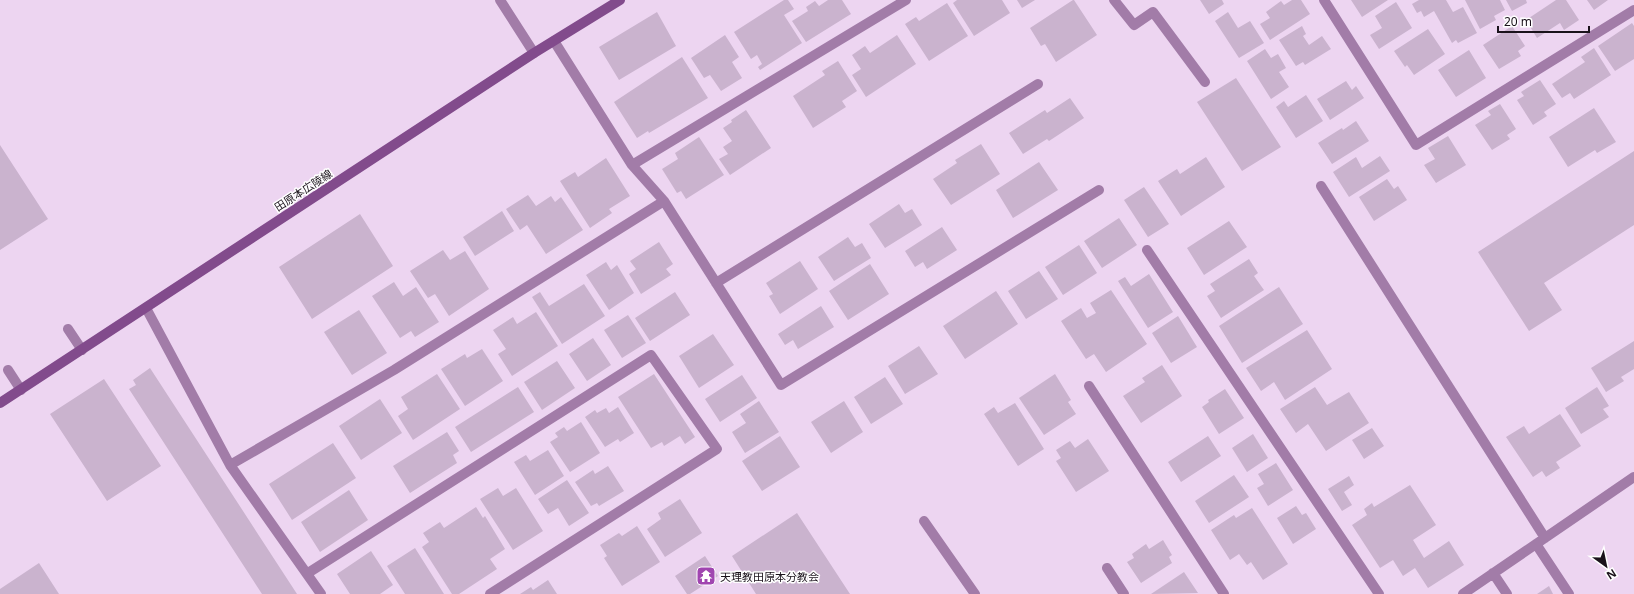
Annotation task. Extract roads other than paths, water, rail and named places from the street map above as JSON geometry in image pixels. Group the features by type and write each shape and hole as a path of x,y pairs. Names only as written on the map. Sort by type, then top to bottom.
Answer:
{"main road":[{"name":"田原本広陵線","path":"0,403 534,52 620,0"}],"street":[{"path":"500,0 534,52"},
{"path":"632,165 906,0"},
{"path":"1114,0 1134,25 1153,12 1205,82"},
{"path":"1324,0 1416,145 1634,10"},
{"path":"554,41 632,165 664,202 781,384 1099,190"},
{"path":"716,283 1038,84"},
{"path":"1321,186 1545,538"},
{"path":"230,465 394,370 664,202"},
{"path":"1146,250 1379,594"},
{"path":"146,308 230,465 308,573 321,594"},
{"path":"68,329 82,350"},
{"path":"308,573 651,355 717,449 490,594"},
{"path":"8,370 21,390"},
{"path":"1089,386 1224,594"},
{"path":"1463,594 1634,477"},
{"path":"924,521 975,594"},
{"path":"1536,544 1569,594"},
{"path":"1107,568 1124,594"},
{"path":"1493,573 1507,594"}],"place":[{"name":"天理教田原本分教会","path":"706,576"}]}
